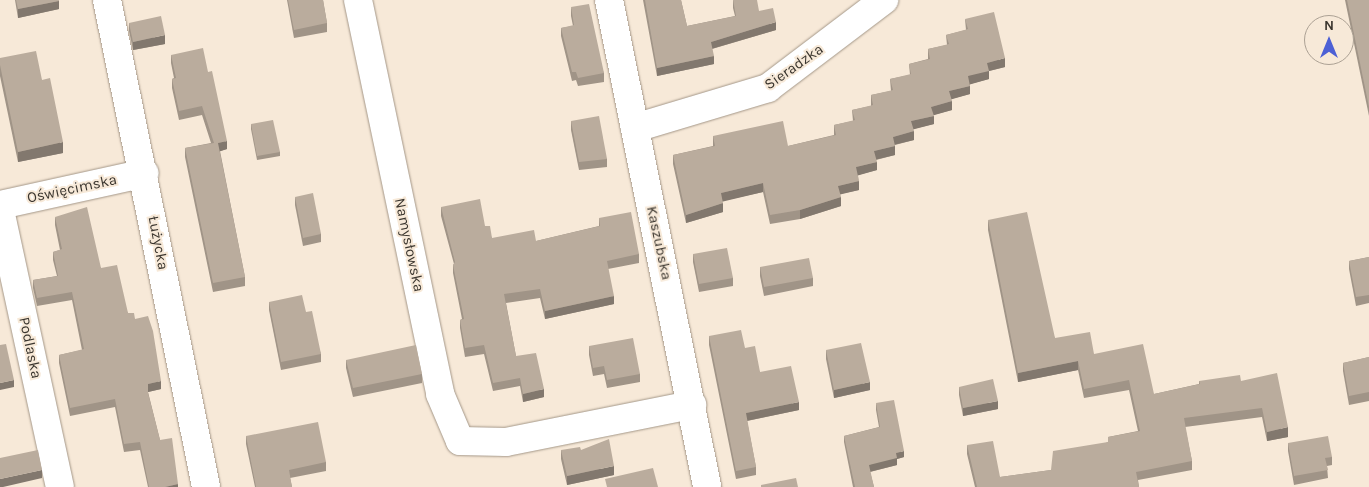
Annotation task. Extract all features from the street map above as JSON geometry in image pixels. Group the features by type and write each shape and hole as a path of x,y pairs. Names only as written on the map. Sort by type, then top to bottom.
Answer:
{"street":[{"name":"Łużycka","path":"107,0 145,173 206,487"},
{"name":"Namysłowska","path":"358,0 440,394 460,442 506,442 692,405"},
{"name":"Kaszubska","path":"609,0 692,405 706,487"},
{"name":"Sieradzka","path":"635,128 768,88 884,0"},
{"name":"Oświęcimska","path":"0,204 145,173"},
{"name":"Podlaska","path":"0,210 60,487"}],"building":[{"path":"16,0 59,0 59,1 18,9"},
{"path":"288,0 323,0 327,23 294,30"},
{"path":"645,0 681,0 687,26 736,16 733,0 757,0 759,11 773,8 776,22 711,42 714,56 657,68"},
{"path":"1347,0 1369,0 1369,107 1354,34 1354,15 1350,15"},
{"path":"589,4 604,73 578,78 576,72 572,72 561,28 574,25 571,7"},
{"path":"994,12 1005,58 987,63 989,71 968,76 970,86 949,91 952,101 931,107 934,116 911,121 914,131 893,137 895,146 874,151 877,162 856,167 859,181 838,186 841,197 800,210 770,215 763,183 721,193 723,203 686,215 673,155 715,146 713,136 783,121 788,146 836,135 834,125 855,120 852,110 873,105 871,95 893,90 890,79 911,74 909,64 930,59 928,49 949,44 946,35 968,29 965,19"},
{"path":"161,16 165,35 133,42 129,23"},
{"path":"203,48 208,72 212,71 227,141 218,143 245,277 213,283 185,148 214,143 202,106 179,111 172,79 176,78 171,55"},
{"path":"36,51 42,80 50,78 63,142 18,152 0,58"},
{"path":"599,116 607,159 579,162 571,121"},
{"path":"273,120 280,152 257,156 251,124"},
{"path":"313,193 321,234 303,238 295,197"},
{"path":"480,199 485,226 490,226 492,238 534,230 536,241 600,226 599,218 631,212 639,254 607,261 614,296 545,311 540,289 504,294 516,356 536,353 544,389 523,394 520,378 493,383 484,345 465,348 460,320 464,319 453,265 455,262 441,207"},
{"path":"87,207 101,268 117,265 128,313 134,313 135,319 148,316 153,331 161,381 148,384 148,393 160,440 172,438 178,484 165,487 149,487 140,442 124,444 115,399 70,408 59,355 84,349 72,292 37,298 33,280 58,276 53,252 62,249 55,217"},
{"path":"1027,212 1055,338 1090,332 1094,354 1143,344 1154,394 1200,384 1199,381 1240,375 1241,381 1277,373 1288,427 1267,432 1262,408 1184,418 1192,461 1136,472 1139,487 977,487 967,445 993,441 1000,477 1051,470 1053,451 1108,442 1108,437 1140,431 1129,380 1084,389 1078,361 1018,373 988,220"},
{"path":"727,248 733,278 699,284 693,254"},
{"path":"1369,257 1369,295 1356,297 1349,261"},
{"path":"809,258 813,278 764,287 760,267"},
{"path":"302,295 306,312 312,311 321,354 281,362 269,302"},
{"path":"741,330 745,348 755,346 760,372 791,366 799,402 746,413 756,467 736,471 709,336"},
{"path":"633,338 640,374 607,380 604,366 593,368 589,346"},
{"path":"861,343 870,382 834,390 826,350"},
{"path":"6,344 14,380 0,383 0,345"},
{"path":"416,345 422,374 353,388 346,360"},
{"path":"1369,357 1369,392 1349,396 1343,363"},
{"path":"993,379 998,401 963,408 959,387"},
{"path":"894,400 904,451 896,453 897,458 869,465 874,487 855,487 844,436 880,427 876,403"},
{"path":"318,422 326,462 289,470 292,487 256,487 246,436"},
{"path":"1328,436 1332,457 1325,458 1328,470 1294,476 1288,443"},
{"path":"609,439 614,466 567,476 561,450 580,447 581,450"},
{"path":"38,450 42,470 0,479 0,458"},
{"path":"653,468 658,487 607,487 605,479"},
{"path":"796,478 798,487 761,487 761,485"}]}
